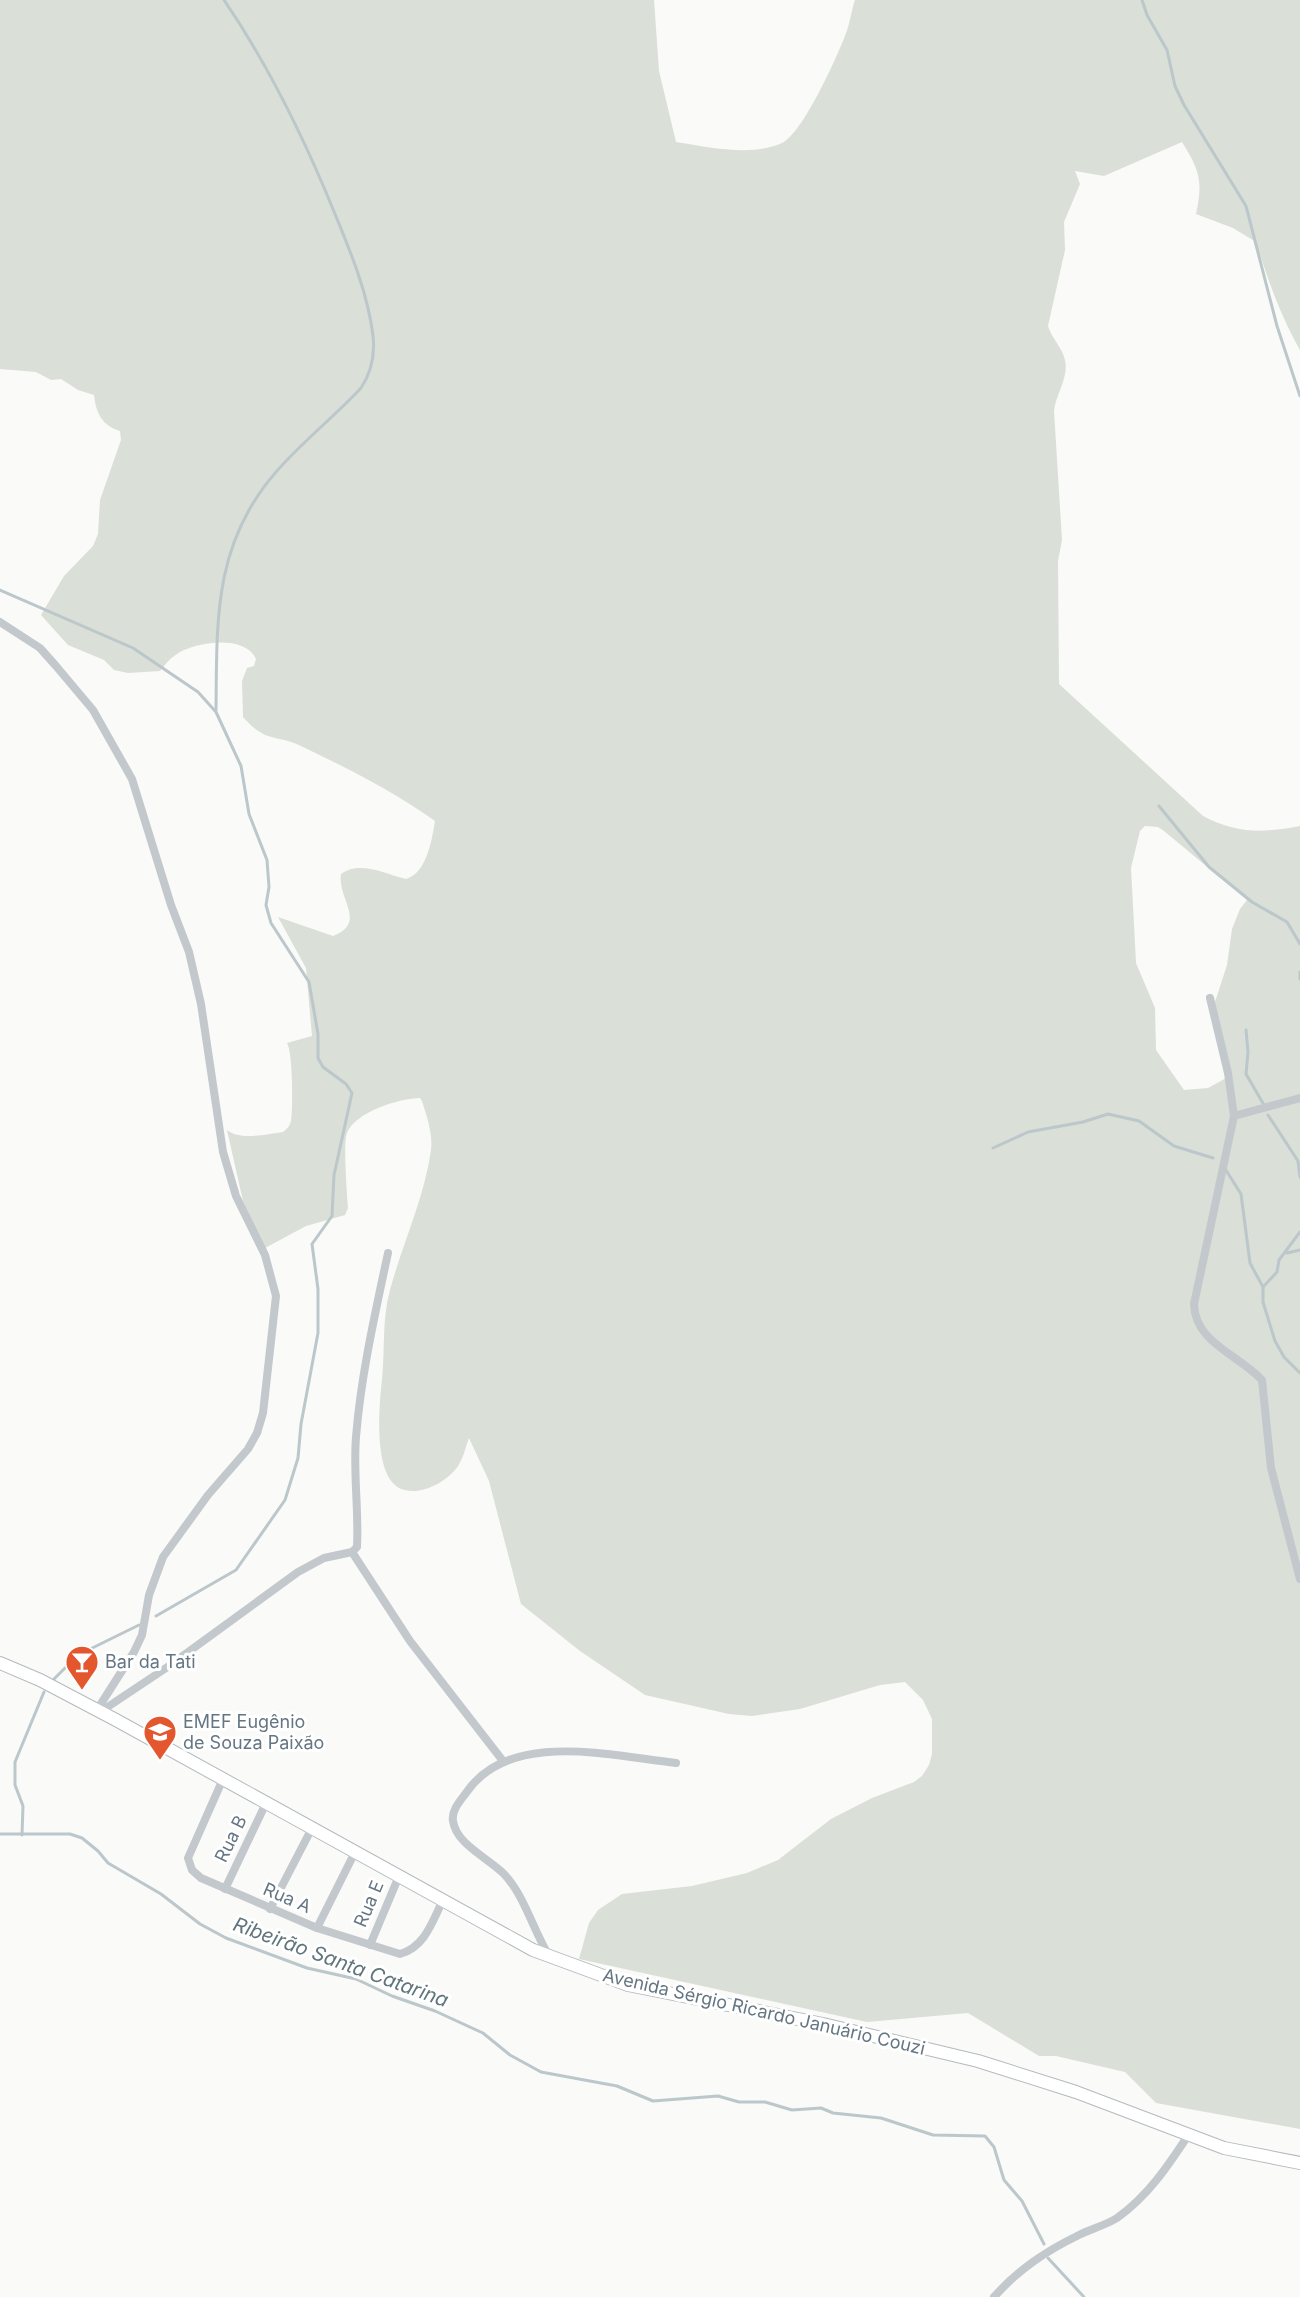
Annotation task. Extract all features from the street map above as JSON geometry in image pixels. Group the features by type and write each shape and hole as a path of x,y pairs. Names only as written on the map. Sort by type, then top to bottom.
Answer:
{"street":[{"path":"0,622 40,648 93,710 132,779 171,905 189,952 201,1004 223,1152 236,1196 265,1255 276,1296 263,1413 257,1432 248,1449 202,1502 163,1557 149,1595 142,1635 98,1711"},
{"path":"1210,998 1228,1073 1234,1116 1194,1304 1194,1318 1207,1337 1262,1380 1270,1468 1300,1579"},
{"path":"1234,1116 1300,1098"},
{"path":"98,1711 169,1666 298,1572 324,1558 352,1552 357,1547 354,1480 356,1437 367,1348 388,1253"},
{"path":"352,1552 410,1641 503,1761"},
{"name":"Avenida Sérgio Ricardo Januário Couzi","path":"0,1663 40,1680 98,1711 549,1957 628,1985 823,2025 978,2061 1076,2092 1224,2148 1300,2163"},
{"path":"549,1957 508,1878 465,1841 455,1829 452,1819 455,1808 471,1786 503,1761 547,1751 676,1763"},
{"name":"Rua A","path":"223,1779 188,1858 192,1869 201,1878 317,1928 400,1954 416,1948 443,1900"},
{"name":"Rua B","path":"225,1889 266,1803"},
{"path":"270,1909 312,1828"},
{"path":"317,1928 355,1852"},
{"name":"Rua E","path":"370,1945 399,1876"},
{"path":"994,2297 1010,2279 1036,2258 1116,2219 1144,2195 1164,2172 1189,2134"}],"shaded area":[{"path":"0,0 654,0 659,71 676,142 743,150 770,147 782,143 799,125 818,94 847,32 855,0 1300,0 1300,350 1275,297 1256,242 1233,228 1196,214 1199,193 1198,176 1193,161 1182,142 1104,176 1075,171 1080,184 1064,222 1065,250 1048,326 1064,355 1066,367 1054,411 1062,540 1058,561 1059,684 1203,816 1239,829 1262,831 1300,826 1300,2129 1156,2103 1125,2072 1056,2056 1039,2056 968,2013 867,2022 579,1959 589,1923 598,1910 622,1894 692,1886 747,1873 778,1860 831,1819 872,1798 914,1782 922,1776 929,1765 932,1754 932,1719 923,1700 905,1682 880,1685 800,1709 752,1716 729,1714 645,1695 580,1651 521,1604 489,1481 469,1438 458,1466 439,1483 430,1488 410,1491 401,1489 393,1483 387,1474 380,1441 379,1415 385,1323 387,1301 419,1203 431,1150 428,1119 422,1101 420,1098 390,1104 368,1113 352,1125 347,1133 345,1146 348,1208 345,1215 306,1226 265,1248 243,1201 227,1130 239,1135 254,1136 283,1132 287,1129 291,1121 292,1093 287,1043 312,1036 306,968 278,917 333,936 343,930 350,917 341,883 341,874 348,870 364,868 406,879 413,876 424,863 435,821 354,772 293,743 259,732 252,726 243,717 242,681 247,668 254,666 256,659 242,646 219,643 195,646 174,656 160,671 128,673 114,670 104,660 68,645 41,615 64,576 93,546 98,534 100,500 121,440 120,431 108,425 101,417 94,395 78,390 61,379 51,380 36,372 0,369","holes":["1145,826 1158,827 1247,900 1240,909 1232,929 1227,965 1214,1005 1230,1076 1208,1088 1184,1090 1156,1050 1155,1008 1136,963 1131,868 1140,831"]}],"waterway":[{"path":"216,710 219,615 230,555 240,527 255,499 276,472 361,388 370,370 373,356 371,320 358,274 323,186 299,131 271,77 224,0"},
{"path":"1142,0 1147,15 1167,50 1175,86 1184,105 1246,206 1277,326 1300,396"},
{"path":"0,590 133,648 198,692 216,712 241,766 249,814 267,860 269,887 266,905 271,923 309,982 318,1034 318,1058 323,1067 346,1084 352,1093 334,1175 332,1216 312,1244 318,1289 318,1333 301,1424 298,1458 285,1500 236,1570 156,1616"},
{"path":"1159,806 1209,867 1252,902 1287,922 1300,944"},
{"path":"1300,972 1300,979"},
{"path":"1246,1030 1248,1052 1246,1074 1264,1105"},
{"path":"993,1148 1028,1132 1083,1122 1108,1114 1139,1121 1174,1146 1213,1158"},
{"path":"1268,1115 1298,1161 1300,1177"},
{"path":"1224,1167 1241,1194 1250,1263 1263,1287 1263,1302 1275,1341 1284,1357 1300,1373"},
{"path":"1263,1287 1277,1272 1279,1260 1300,1232"},
{"path":"1287,1253 1300,1250"},
{"path":"54,1679 78,1655 139,1625"},
{"path":"22,1835 23,1806 15,1785 15,1762 44,1692"},
{"name":"Ribeirão Santa Catarina","path":"0,1834 70,1834 82,1838 108,1863 161,1894 200,1924 226,1938 307,1968 356,1979 392,1996 435,2011 483,2033 510,2055 541,2072 617,2086 653,2101 718,2096 739,2102 765,2102 792,2110 821,2108 833,2113 881,2118 933,2135 985,2136 994,2147 1004,2180 1022,2201 1044,2244"},
{"name":"Ribeirão Santa Catarina","path":"1048,2258 1084,2297"}],"place":[{"name":"Bar da Tati","path":"82,1691"},
{"name":"EMEF Eugênio de Souza Paixão","path":"160,1761"}]}
